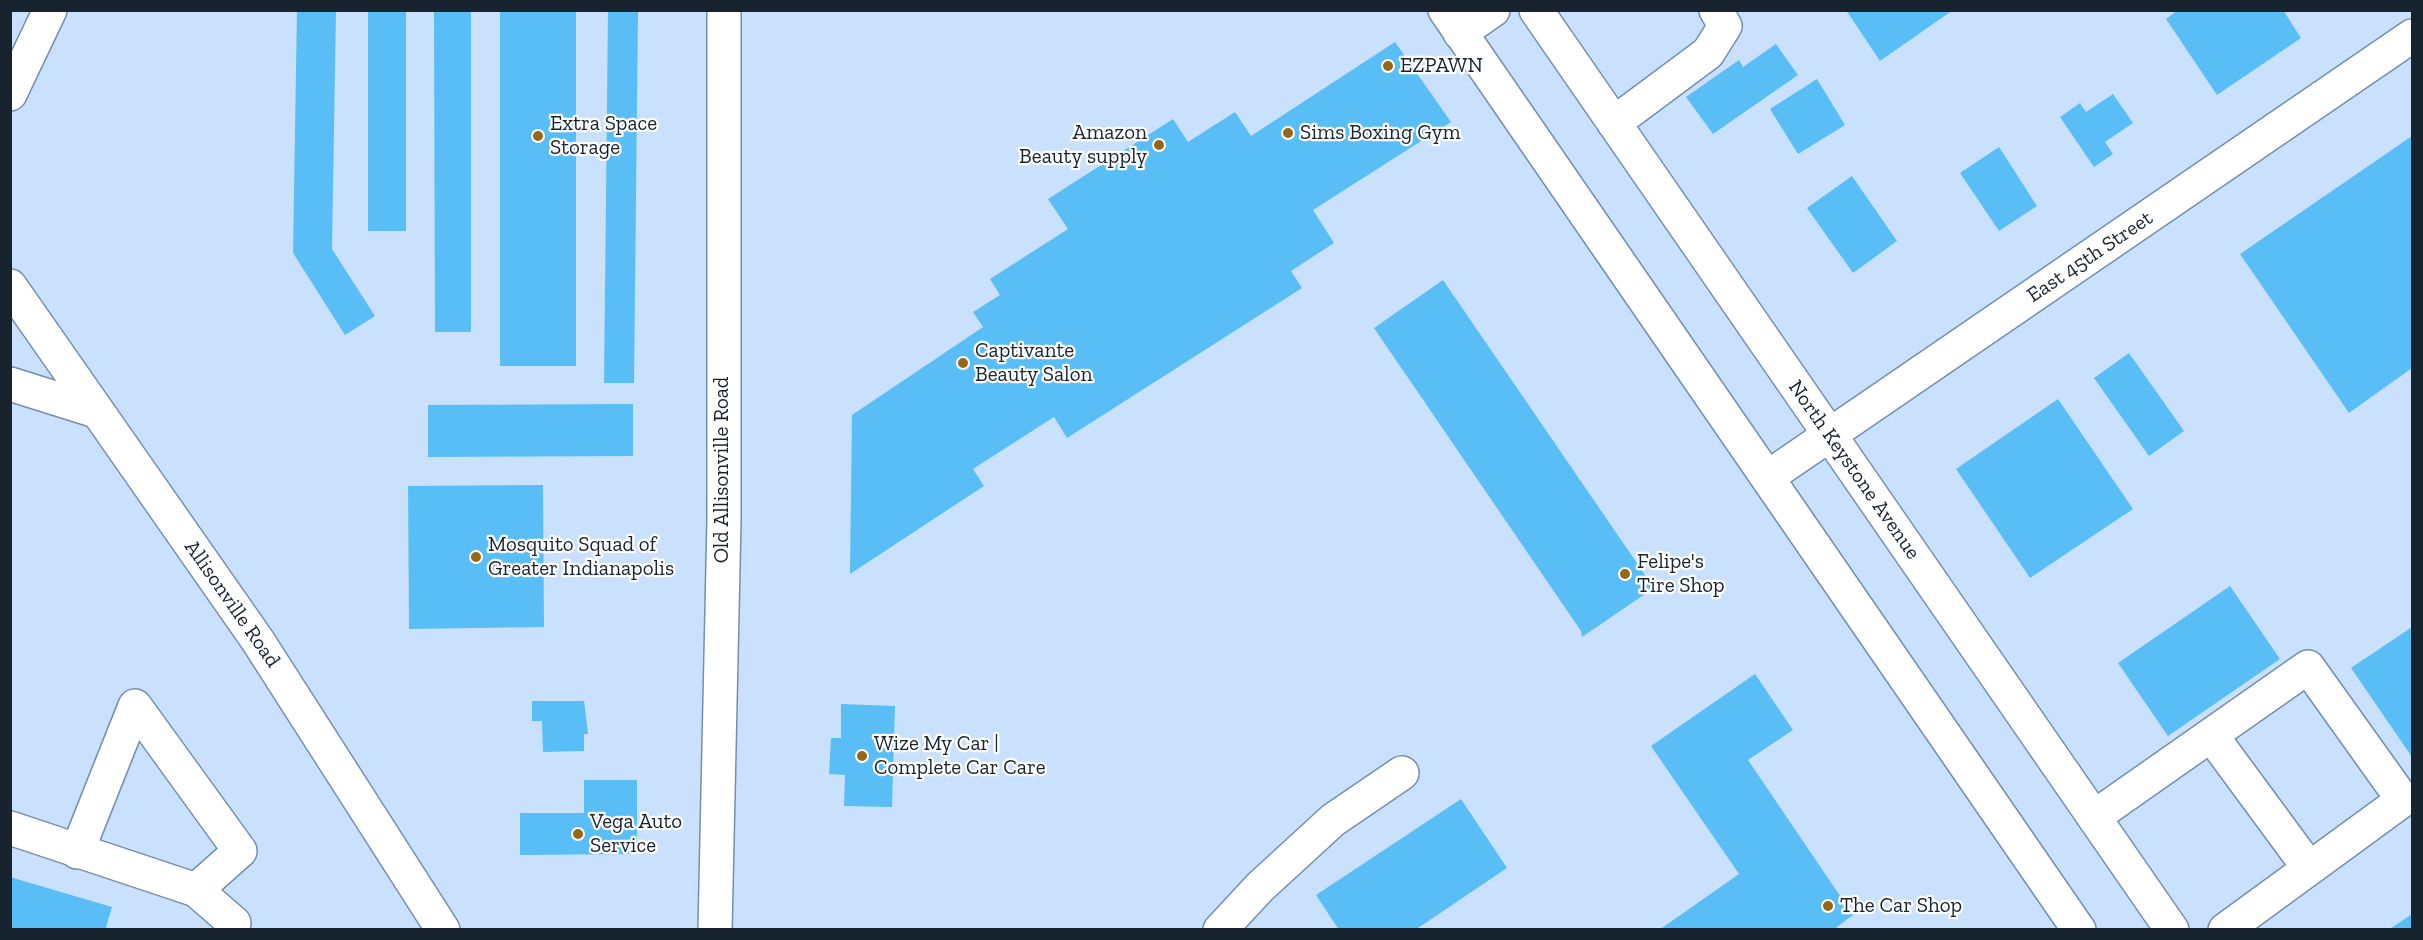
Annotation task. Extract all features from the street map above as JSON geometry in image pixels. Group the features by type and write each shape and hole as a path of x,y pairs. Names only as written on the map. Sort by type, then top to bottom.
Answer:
{"main road":[{"path":"10,94 50,10"},
{"name":"Old Allisonville Road","path":"715,930 724,520 724,10"},
{"path":"1493,10 1452,22 2079,930"},
{"name":"North Keystone Avenue","path":"1536,10 2172,930"},
{"path":"1614,123 1708,53 1725,26 1716,10"},
{"name":"East 45th Street","path":"1768,477 2412,36"},
{"name":"Allisonville Road","path":"10,286 258,641 443,930"},
{"path":"10,384 96,411"},
{"path":"2094,818 2308,667 2408,803 2309,868 2224,930"},
{"path":"77,852 135,706 240,851 196,890"},
{"path":"2211,735 2309,868"},
{"path":"1220,930 1260,887 1333,820 1401,773"},
{"path":"10,828 196,890 234,923"}],"building":[{"path":"297,10 336,10 332,249 375,316 345,335 293,253"},
{"path":"368,10 406,10 406,231 368,231"},
{"path":"434,10 471,10 471,332 435,332"},
{"path":"500,10 576,10 576,366 500,366"},
{"path":"608,10 638,10 634,383 604,383"},
{"path":"1846,10 1953,10 1880,61"},
{"path":"2178,10 2283,10 2301,38 2217,95 2166,19"},
{"path":"1395,42 1451,122 1313,210 1334,243 1291,271 1302,288 1067,438 1054,417 973,469 984,486 850,574 852,415 983,327 973,312 1000,295 990,279 1068,229 1048,199 1173,119 1188,142 1235,112 1251,136"},
{"path":"1776,44 1798,75 1713,134 1686,97 1739,60 1743,67"},
{"path":"1817,79 1845,125 1798,154 1770,109"},
{"path":"2113,94 2133,123 2105,142 2113,154 2094,167 2060,117 2080,103 2086,112"},
{"path":"2412,136 2412,368 2349,413 2240,254"},
{"path":"1999,147 2037,206 1999,231 1960,173"},
{"path":"1852,176 1897,241 1853,273 1807,208"},
{"path":"1443,280 1654,588 1582,637 1581,631 1374,328"},
{"path":"2129,353 2184,431 2149,456 2094,378"},
{"path":"2058,399 2133,509 2030,578 1956,469"},
{"path":"633,404 633,456 428,457 428,405"},
{"name":"Mosquito Squad of Greater Indianapolis","path":"543,485 544,627 409,629 408,486"},
{"path":"2230,586 2280,659 2168,736 2118,663"},
{"path":"2412,627 2412,757 2351,668"},
{"path":"1755,674 1793,730 1748,760 1853,915 1833,930 1659,930 1739,874 1651,746"},
{"path":"532,701 584,701 588,734 584,734 584,751 543,752 542,721 532,721"},
{"name":"Wize My Car | Complete Car Care","path":"841,704 895,706 892,807 844,806 845,775 829,774 831,738 841,738"},
{"name":"Vega Auto Service","path":"584,780 637,780 637,854 520,855 520,813 584,813"},
{"path":"1461,799 1507,868 1415,930 1339,930 1316,895"},
{"path":"10,877 112,907 106,927 111,930 10,930"},
{"path":"2412,914 2412,930 2388,930"}],"place":[{"name":"EZPAWN","path":"1388,66"},
{"name":"Sims Boxing Gym","path":"1288,133"},
{"name":"Extra Space Storage","path":"538,136"},
{"name":"Amazon Beauty supply","path":"1159,145"},
{"name":"Captivante Beauty Salon","path":"963,363"},
{"name":"Mosquito Squad of Greater Indianapolis","path":"476,557"},
{"name":"Felipe's Tire Shop","path":"1625,574"},
{"name":"Wize My Car | Complete Car Care","path":"862,756"},
{"name":"Vega Auto Service","path":"578,834"},
{"name":"The Car Shop","path":"1828,906"}]}
